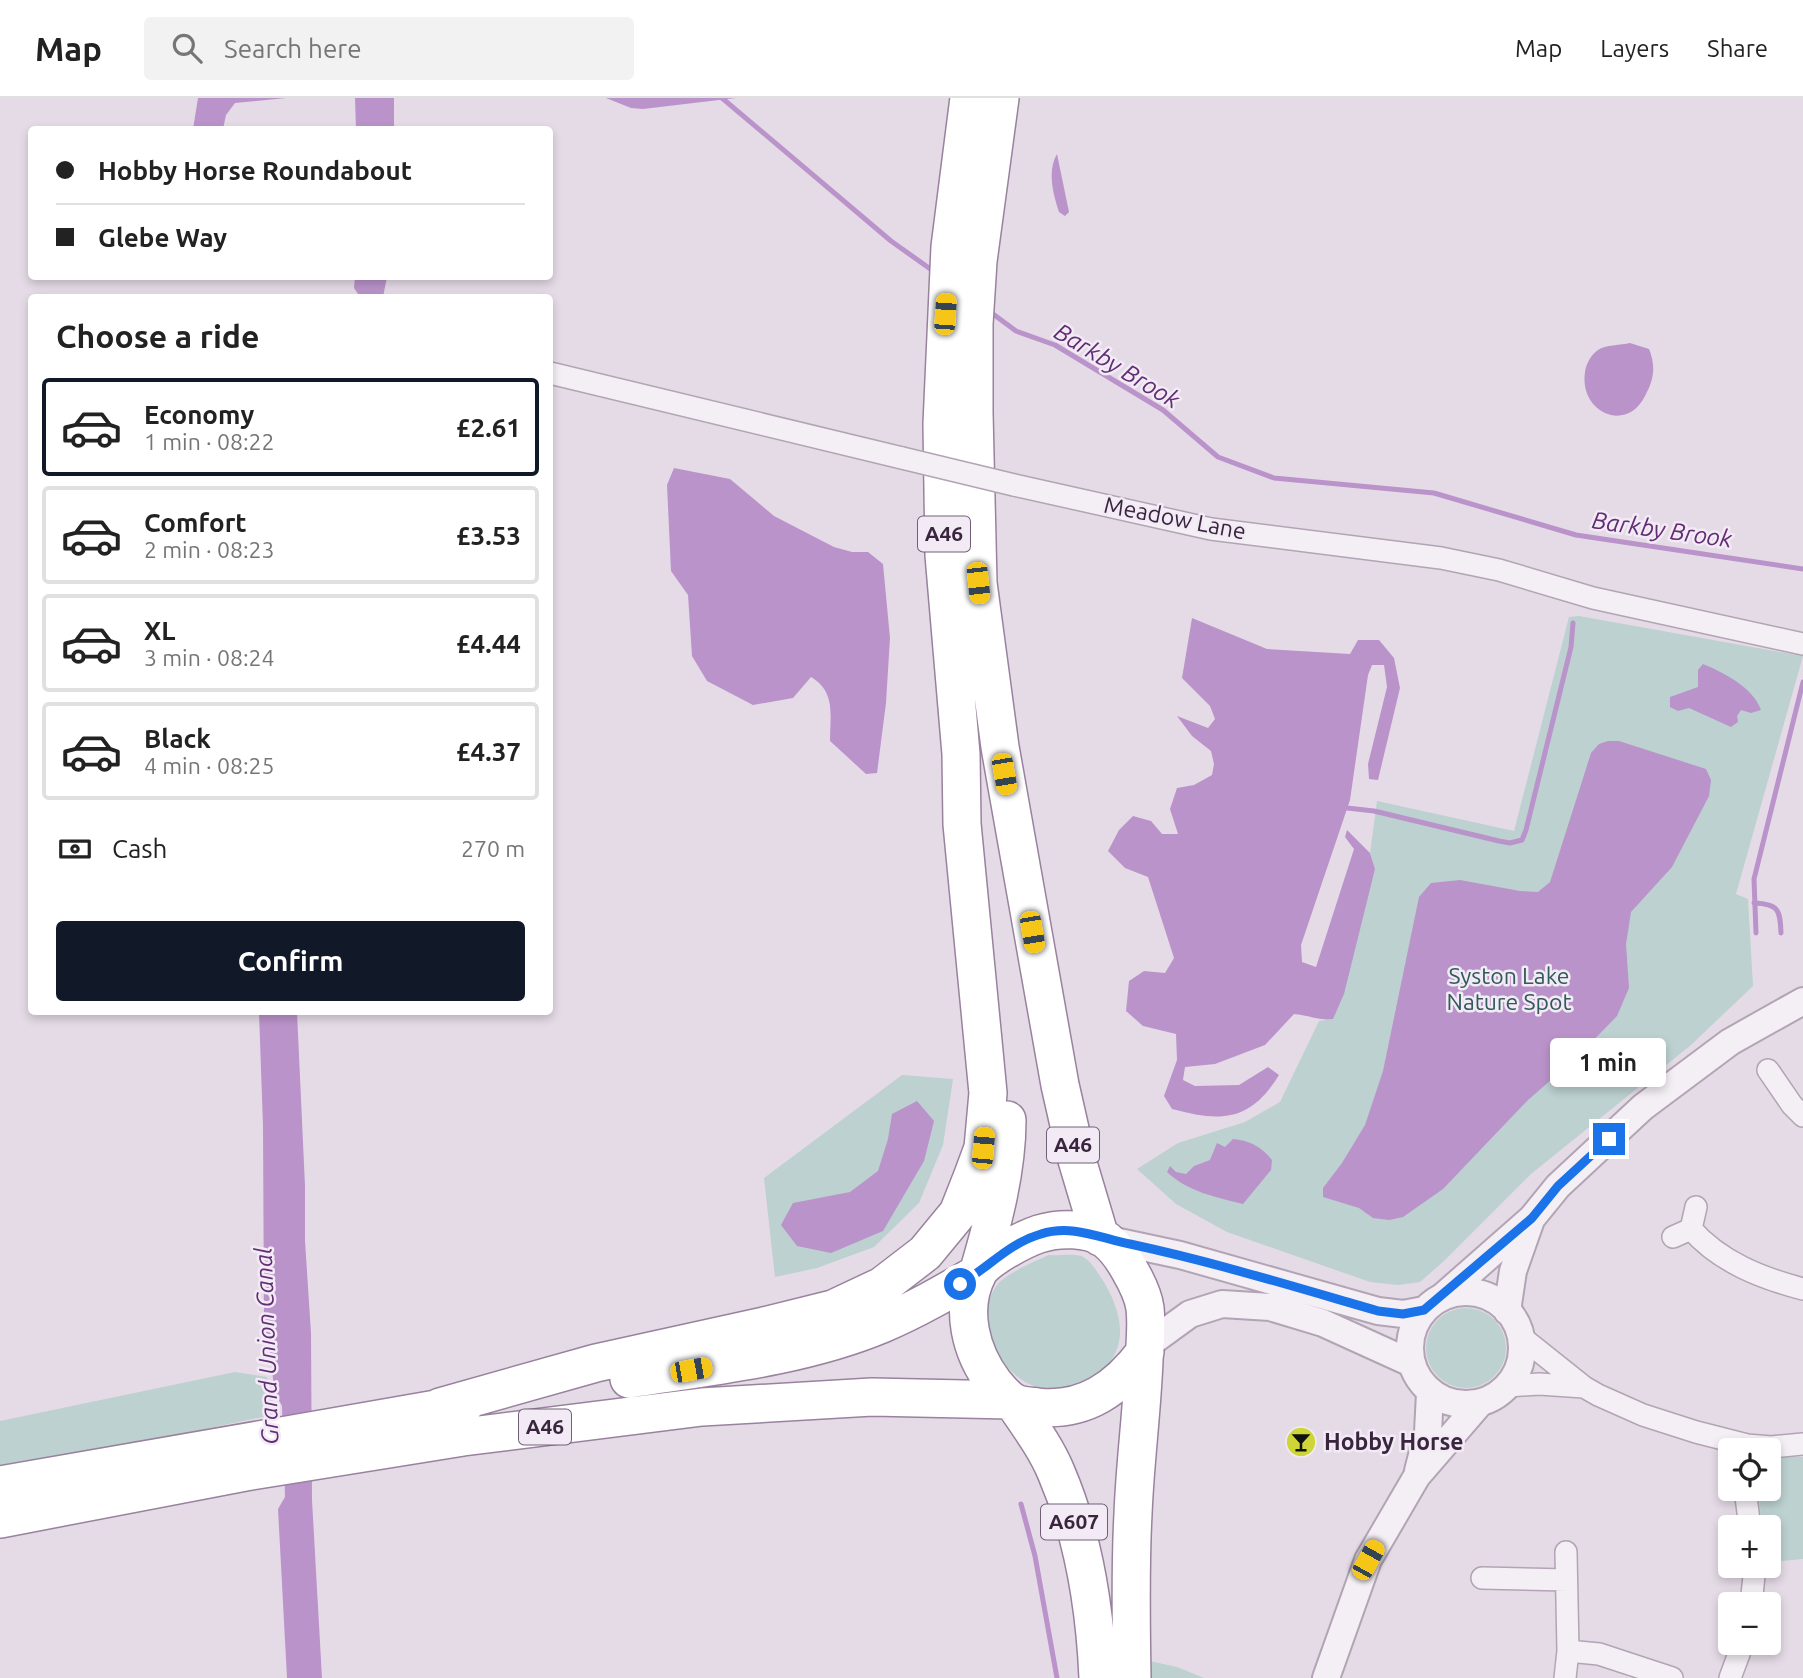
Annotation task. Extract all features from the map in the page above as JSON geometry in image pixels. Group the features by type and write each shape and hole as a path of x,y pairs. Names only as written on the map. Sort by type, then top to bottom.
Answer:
{"highway":[{"name":"A46","path":"339,1442 440,1407 691,1370 821,1344 879,1325 926,1304 978,1272 993,1223 1002,1172 1007,1132 1008,1085 1006,1049 979,848 961,754 944,555 942,424 960,319 964,254 983,106"},
{"name":"A46","path":"960,319 974,413 978,583 988,668 1060,1085 1077,1160 1102,1238"},
{"path":"440,1407 596,1363 833,1309 882,1286 925,1253 958,1213 983,1148 988,1093 962,824 961,754"},
{"path":"1072,1230 1102,1238 1120,1254 1137,1281 1145,1304 1145,1349 1133,1368 1115,1385 1083,1404 1047,1408 1012,1401 989,1376 976,1357 971,1342 969,1305 978,1272 1015,1245 1040,1234 1072,1230"},
{"name":"A607","path":"1132,1678 1133,1514 1145,1349"},
{"name":"A46","path":"0,1485 245,1457 339,1442 463,1437 702,1407 872,1397 1012,1401"},
{"name":"A607","path":"1012,1401 1056,1471 1076,1528 1090,1586 1098,1678"},
{"name":"A46","path":"0,1519 245,1457"}],"street":[{"name":"Meadow Lane","path":"553,374 1014,485 1211,529 1441,558 1499,570 1593,598 1802,644"},
{"path":"1480,1403 1454,1403 1430,1392 1418,1379 1411,1363 1409,1345 1414,1326 1433,1304 1532,1218 1558,1186 1643,1107 1730,1042 1803,1002"},
{"path":"1768,1070 1803,1116"},
{"path":"1696,1207 1682,1233 1764,1279 1803,1289"},
{"path":"1507,1311 1513,1271 1532,1218"},
{"path":"1102,1238 1180,1255 1378,1311 1403,1314 1469,1292 1496,1301 1516,1323 1522,1354 1517,1371 1508,1386 1480,1403 1417,1476 1368,1560 1326,1678"},
{"path":"1145,1349 1191,1314 1222,1304 1270,1307 1323,1323 1411,1363"},
{"path":"1520,1336 1598,1395 1643,1415 1718,1439"},
{"path":"1508,1386 1539,1384 1584,1387"},
{"path":"1417,1476 1428,1432 1430,1392"},
{"path":"1781,1446 1803,1444"},
{"path":"1565,1678 1568,1651 1566,1552"},
{"path":"1482,1578 1566,1580"},
{"path":"1568,1651 1600,1654 1672,1678"},
{"path":"1730,1678 1739,1655"}],"green space":[{"name":"Syston Lake Nature Spot","path":"1579,616 1803,656 1736,894 1748,899 1753,986 1691,1045 1531,1174 1420,1282 1398,1285 1370,1282 1227,1232 1176,1204 1137,1169 1178,1143 1245,1122 1280,1102 1319,1021 1333,1019 1375,869 1370,853 1377,801 1514,831 1569,617"},
{"path":"902,1075 953,1079 943,1145 919,1203 874,1247 817,1268 775,1277 764,1178"},
{"path":"1049,1255 1077,1255 1090,1263 1112,1298 1120,1334 1116,1350 1108,1364 1096,1375 1081,1384 1048,1389 1032,1385 1018,1377 1001,1359 990,1337 987,1312 995,1288 1004,1278"},
{"path":"1458,1308 1474,1308 1495,1319 1506,1340 1506,1356 1495,1377 1474,1388 1458,1388 1444,1382 1432,1370 1426,1356 1426,1340 1432,1326 1444,1314"},
{"path":"235,1372 267,1377 275,1406 272,1415 0,1472 0,1421"},
{"path":"1781,1457 1803,1457 1803,1559 1781,1561 1781,1515 1761,1515 1759,1501 1781,1501"},
{"path":"1145,1660 1177,1667 1204,1678 1145,1678"}],"shaded area":[{"path":"198,98 286,98 235,103 226,115 224,126 193,126"},
{"path":"355,98 394,98 394,126 356,126"},
{"path":"606,98 736,98 643,109 631,108"},
{"path":"1057,154 1069,212 1065,216 1059,212 1052,183 1052,168"},
{"path":"355,280 386,280 384,294 358,294 354,288"},
{"path":"1630,343 1649,349 1653,367 1650,384 1637,408 1615,416 1604,413 1588,396 1586,367 1592,356 1601,348"},
{"path":"674,468 730,479 774,516 834,547 852,552 868,552 883,564 890,638 886,703 877,773 866,774 830,741 831,713 828,697 825,690 811,677 793,698 753,705 707,681 692,656 688,595 671,571 667,485"},
{"path":"1192,618 1267,649 1350,654 1358,640 1379,640 1394,658 1400,688 1378,780 1369,779 1368,764 1387,687 1384,665 1372,665 1368,675 1350,800 1301,945 1302,962 1316,967 1354,849 1345,837 1347,830 1370,853 1375,869 1344,994 1333,1019 1294,1014 1265,1045 1215,1064 1185,1067 1183,1080 1195,1086 1239,1085 1268,1067 1279,1075 1257,1102 1245,1110 1220,1116 1205,1116 1172,1109 1164,1096 1177,1060 1176,1034 1143,1026 1126,1011 1129,981 1144,971 1165,973 1174,958 1148,877 1125,868 1108,851 1119,830 1133,816 1151,821 1162,834 1178,834 1170,809 1177,788 1194,785 1212,775 1214,764 1211,751 1192,736 1177,716 1208,728 1215,719 1210,706 1182,678"},
{"path":"1703,664 1745,688 1752,694 1761,710 1751,713 1741,710 1737,716 1738,722 1731,727 1689,708 1678,711 1670,707 1670,697 1698,687 1698,670"},
{"path":"1619,741 1706,769 1711,780 1709,796 1672,867 1631,912 1626,944 1629,988 1617,1016 1575,1059 1528,1100 1443,1189 1403,1217 1389,1220 1373,1218 1359,1208 1323,1197 1323,1188 1365,1125 1383,1071 1419,897 1431,883 1460,880 1538,892 1550,882 1591,753 1599,744"},
{"path":"259,1015 297,1015 311,1333 312,1500 322,1678 287,1678 278,1509 285,1497 282,1406 274,1391 271,1356 264,1324 263,1126"},
{"path":"917,1101 934,1121 924,1161 883,1231 831,1253 797,1246 781,1225 793,1203 850,1192 878,1171 892,1114"},
{"path":"1233,1139 1255,1145 1272,1160 1271,1170 1243,1204 1193,1189 1167,1172 1170,1166 1176,1172 1186,1174 1194,1166 1210,1160 1217,1143 1225,1147"}],"waterway":[{"name":"Barkby Brook","path":"722,98 891,241 936,273"},
{"name":"Barkby Brook","path":"989,311 1016,331 1055,345 1163,410 1218,457 1274,478 1434,493 1576,535 1803,569"},
{"path":"1347,808 1374,811 1499,841 1510,843 1522,840 1571,647 1573,623"},
{"path":"1756,933 1754,879 1803,682"},
{"path":"1754,903 1769,905 1776,910 1781,933"},
{"path":"1021,1504 1035,1556 1057,1678"}],"place":[{"name":"Hobby Horse","path":"1301,1442"}],"route":[{"path":"960,1284 1015,1245 1040,1234 1072,1230 1180,1255 1378,1311 1403,1314 1424,1310 1532,1218 1558,1186 1609,1139"}],"water label":[{"name":"Grand Union Canal","path":"267,1346"}]}
